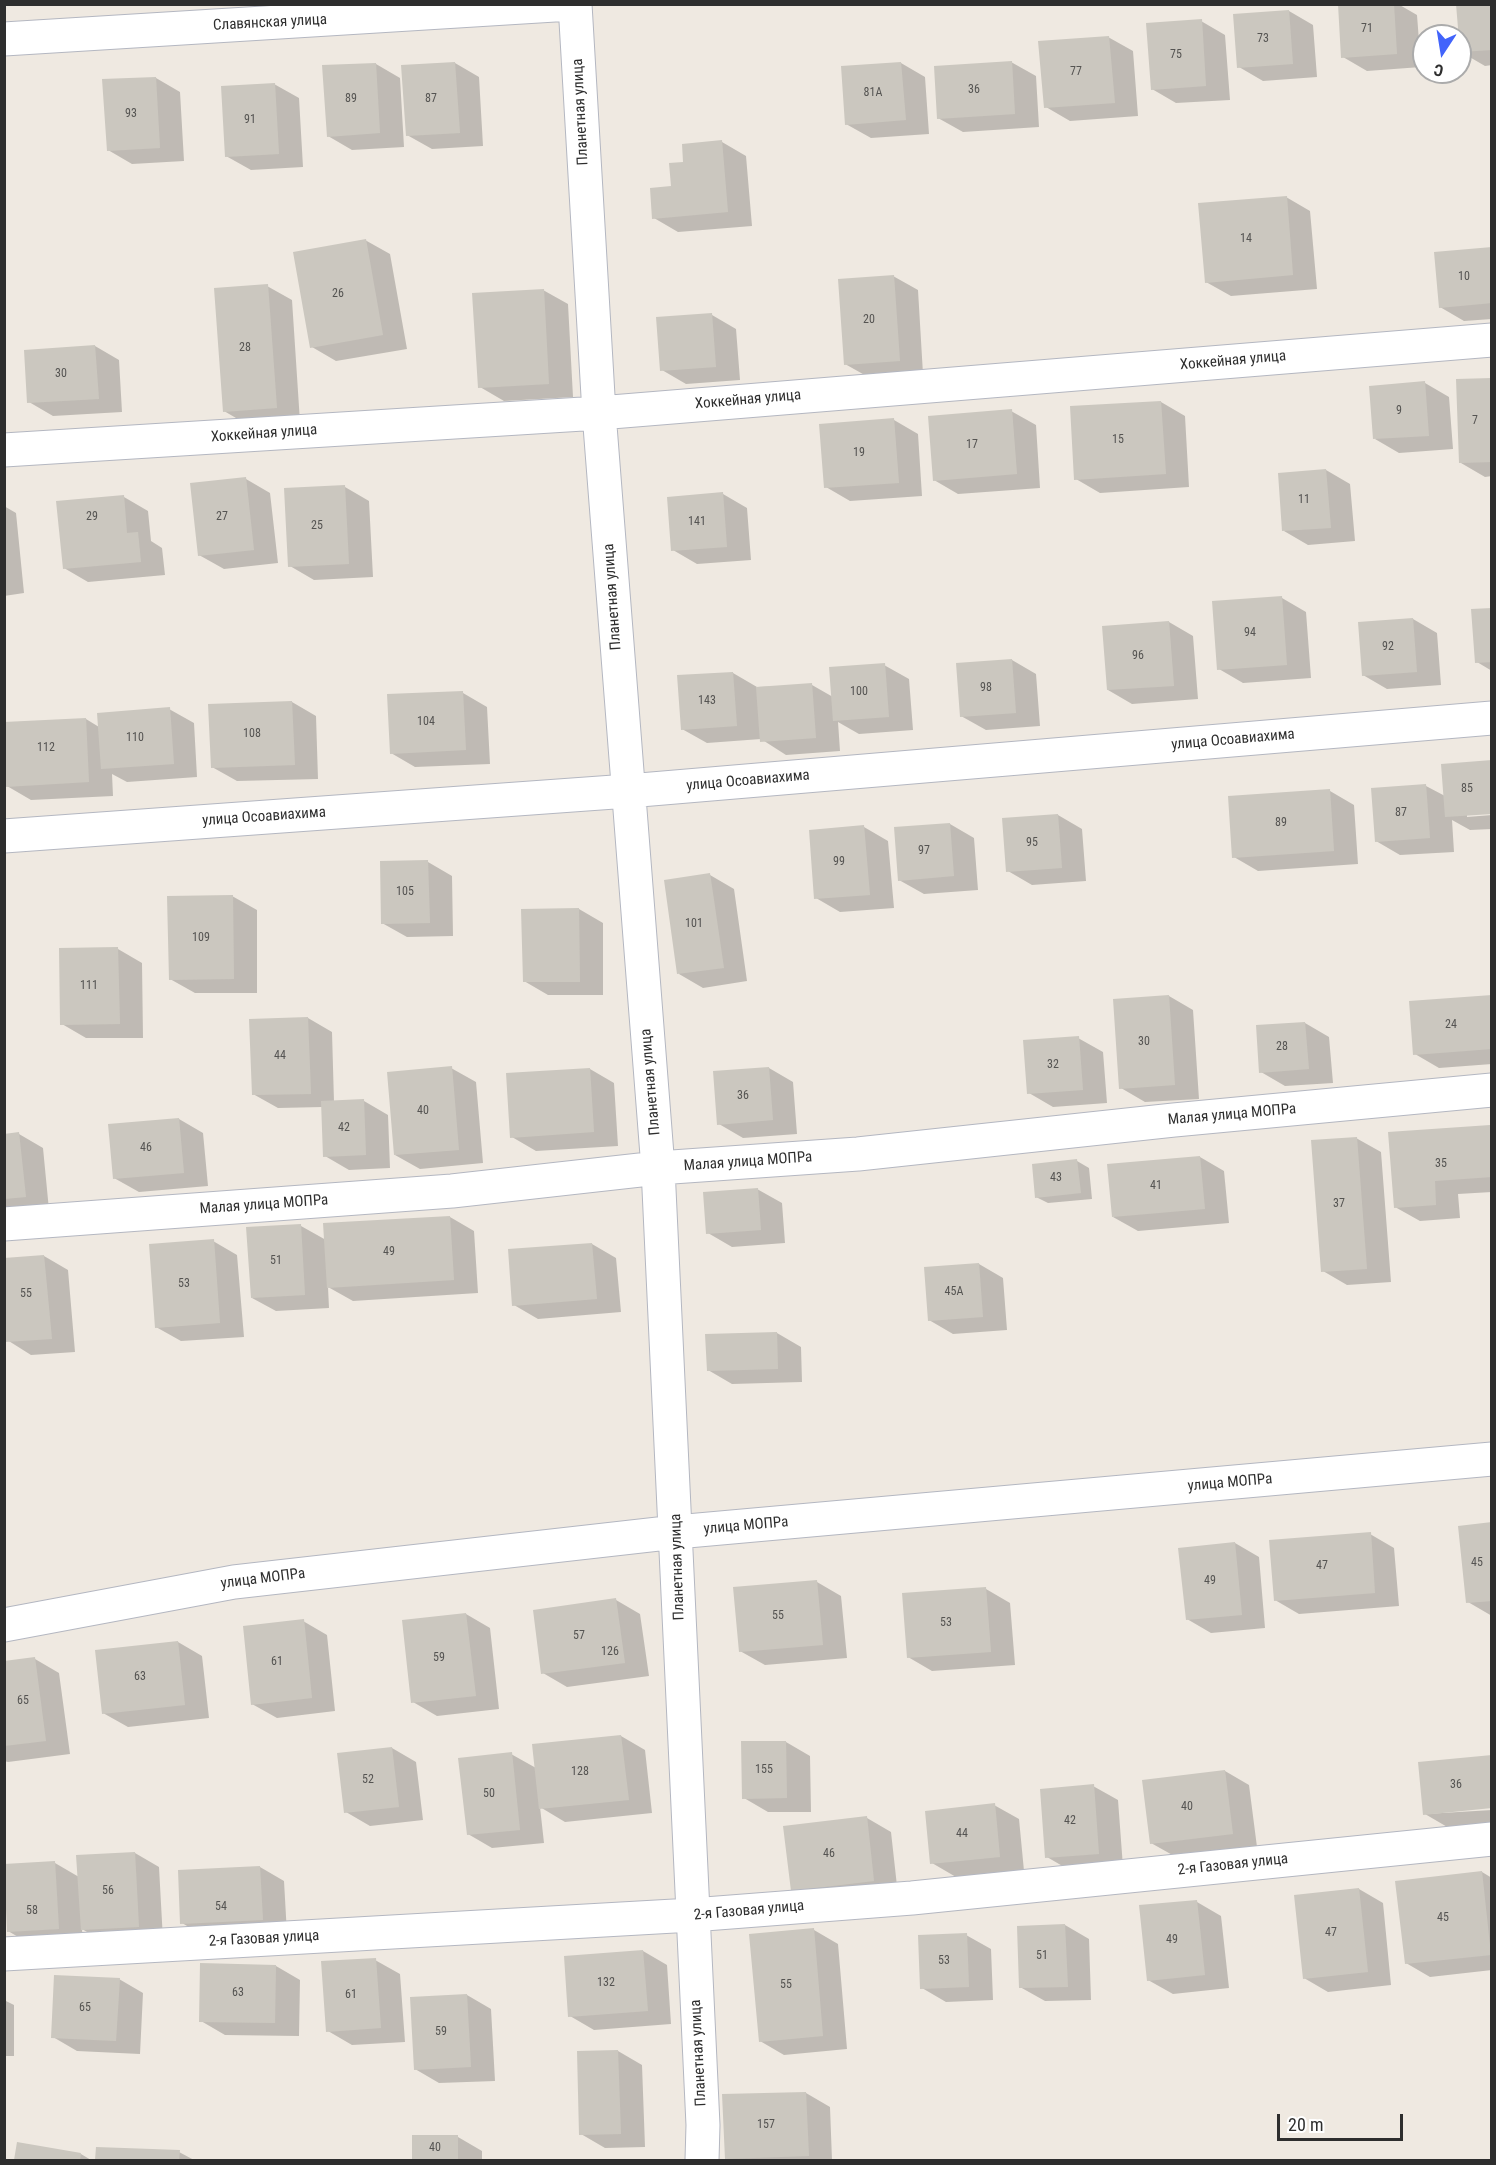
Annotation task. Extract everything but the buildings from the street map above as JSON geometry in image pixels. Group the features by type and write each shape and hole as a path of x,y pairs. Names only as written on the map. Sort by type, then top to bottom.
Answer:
{"street":[{"name":"Славянская улица","path":"4,39 573,4"},
{"name":"Планетная улица","path":"573,4 599,412 658,1168 703,2125 702,2160"},
{"name":"Хоккейная улица","path":"4,450 599,412 1491,340"},
{"name":"улица Осоавиахима","path":"4,836 628,791 1491,718"},
{"name":"Малая улица МОПРа","path":"4,1224 452,1191 658,1168 858,1154 1174,1120 1491,1090"},
{"name":"улица МОПРа","path":"4,1625 234,1582 676,1532 1491,1459"},
{"name":"2-я Газовая улица","path":"4,1954 692,1915 912,1898 1491,1839"}]}
